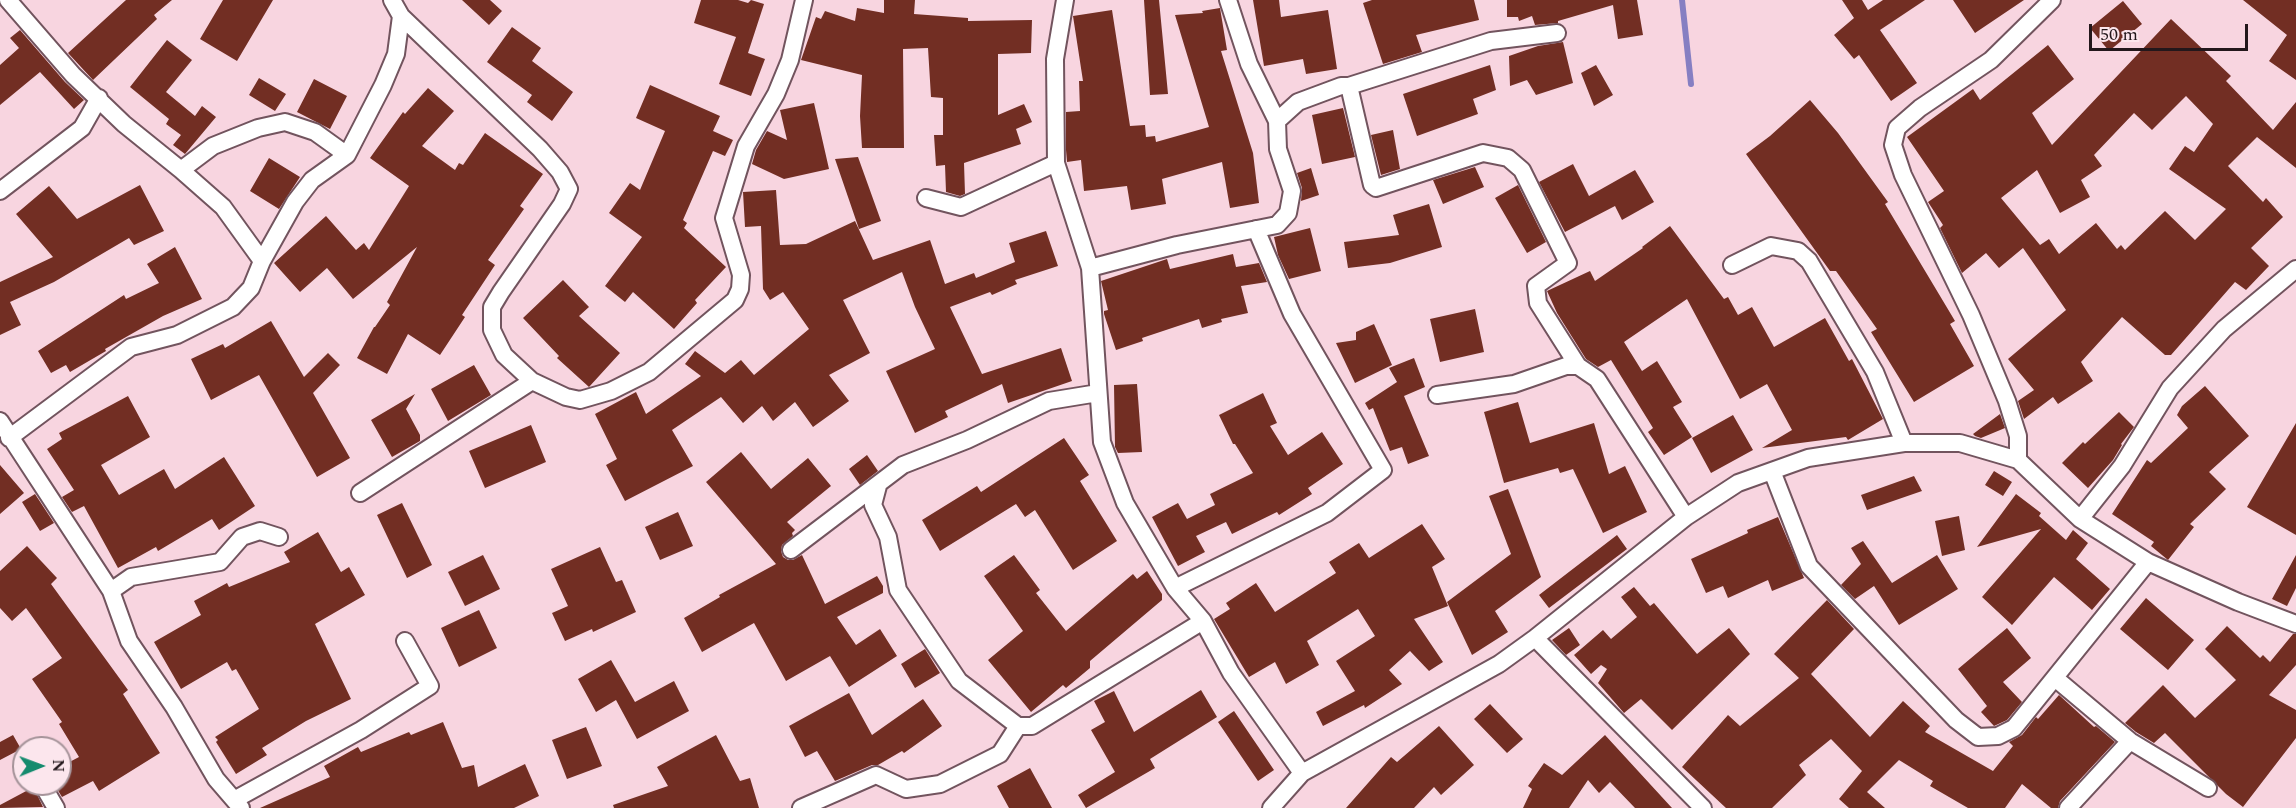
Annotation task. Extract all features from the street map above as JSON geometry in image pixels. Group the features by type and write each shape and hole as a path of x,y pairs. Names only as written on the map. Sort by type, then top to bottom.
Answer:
{"street":[{"path":"9,0 73,75 124,124 223,207 262,261"},
{"path":"392,0 402,16 540,149 560,172 569,189 562,204 492,307 492,330 504,355 532,381 566,397 580,400 611,391 649,372 735,300 740,289 741,275 724,218 746,146 776,94 790,60 804,0"},
{"path":"1065,0 1055,59 1056,163 1090,268 1102,442 1125,503 1175,588 1203,621 1231,673 1302,773"},
{"path":"1090,268 1177,245 1277,225 1288,213 1292,191 1278,149 1277,121 1249,64 1228,0"},
{"path":"2018,460 2018,436 2007,401 1971,315 1903,175 1893,146 1897,128 1920,108 1991,60 2052,0"},
{"path":"9,438 131,347 177,335 233,307 251,288 262,261 295,202 312,180 347,155 383,85 396,54 402,16"},
{"path":"1277,121 1298,102 1341,86 1349,86 1491,41 1557,33"},
{"path":"1349,86 1372,185 1376,188 1483,153 1508,158 1522,170 1568,263 1536,286 1538,303 1578,366 1597,379 1686,517"},
{"path":"0,191 82,129 99,98"},
{"path":"181,170 213,146 258,128 285,122 315,132 347,155"},
{"path":"926,198 961,207 1056,163"},
{"path":"1175,588 1327,513 1383,470 1292,314 1256,229"},
{"path":"1732,265 1771,246 1798,251 1809,261 1875,372 1904,443"},
{"path":"2080,519 2122,466 2170,388 2224,329 2296,269"},
{"path":"1437,395 1514,384 1566,366 1578,366"},
{"path":"360,493 532,381"},
{"path":"791,550 903,465 967,440 1049,401 1098,393"},
{"path":"0,421 111,591 129,641 174,707 216,779 238,804 430,686 405,641"},
{"path":"1271,808 1302,773 1499,664 1535,638 1623,565 1686,517 1738,483 1808,459 1904,443 1960,442 2018,460 2080,519 2148,562 2238,602 2296,624"},
{"path":"1772,471 1809,566 1956,720 1978,737 1998,736 2014,728 2148,562"},
{"path":"878,486 873,505 888,537 898,590 959,681 1018,726 1032,726 1038,723 1203,621"},
{"path":"111,591 131,577 220,562 243,537 260,531 279,537"},
{"path":"1535,638 1703,808"},
{"path":"2055,678 2130,741 2208,788"},
{"path":"801,808 876,775 906,789 940,784 1000,754 1018,726"},
{"path":"2068,808 2130,741"}],"building":[{"path":"126,0 172,0 154,15 157,19 93,80 68,53"},
{"path":"223,0 273,0 237,61 200,39"},
{"path":"462,0 490,0 502,11 489,25"},
{"path":"701,0 738,0 748,3 751,0 764,4 748,53 765,59 751,96 719,84 736,37 694,23"},
{"path":"884,0 915,0 914,14 968,18 968,21 1032,20 1031,53 998,54 998,115 1024,104 1032,122 1016,129 1021,144 964,163 965,194 960,196 946,192 945,165 936,166 934,135 943,135 943,98 931,97 928,48 903,49 904,148 862,148 860,116 862,75 801,60 816,17 821,19 825,11 855,21 857,8 884,13"},
{"path":"1144,0 1159,0 1168,94 1150,95"},
{"path":"1253,0 1279,0 1281,17 1328,10 1337,69 1306,74 1303,59 1264,66"},
{"path":"1372,0 1474,0 1479,20 1416,35 1422,52 1383,64 1363,3"},
{"path":"1507,0 1637,0 1643,35 1618,39 1613,5 1558,21 1558,23 1535,25 1532,16 1519,21 1518,17 1507,17"},
{"path":"1842,0 1862,0 1868,10 1883,0 1925,0 1880,30 1917,83 1891,101 1859,55 1854,59 1834,35 1854,18"},
{"path":"1953,0 2024,0 1975,33"},
{"path":"2243,0 2296,0 2296,80 2269,61 2287,35"},
{"path":"2123,1 2142,24 2109,51 2090,28"},
{"path":"1220,8 1227,50 1221,51 1253,153 1259,203 1230,208 1222,162 1162,179 1166,204 1131,210 1127,186 1084,191 1081,160 1067,162 1066,150 1066,112 1080,111 1079,81 1083,81 1073,16 1112,10 1130,126 1145,125 1146,137 1155,136 1156,142 1209,127 1175,15 1203,13 1202,11"},
{"path":"2171,19 2231,76 2226,81 2273,130 2296,102 2296,168 2257,137 2228,166 2263,202 2266,198 2283,217 2251,248 2269,266 2246,290 2235,282 2171,355 2165,355 2122,317 2081,362 2093,381 2058,404 2053,397 2024,419 2018,401 2034,390 2008,359 2066,310 2023,248 1999,268 1986,253 1962,273 1940,228 1943,225 1928,202 1944,191 1907,137 1973,89 1980,100 2048,45 2074,79 2032,113 2052,145","holes":["2186,96 2213,124 2194,152 2185,146 2169,169 2226,209 2195,240 2165,211 2125,250 2121,245 2117,249 2096,223 2059,254 2049,239 2040,245 2001,198 2037,170 2060,213 2090,197 2081,180 2102,166 2094,155 2134,113 2152,130"]},
{"path":"512,27 541,48 532,61 573,92 552,121 527,102 532,95 487,62"},
{"path":"20,30 65,82 84,100 74,109 40,72 0,105 0,65 19,48 10,38"},
{"path":"167,40 192,60 166,92 195,116 202,106 216,117 185,154 173,145 181,135 166,124 169,119 130,87"},
{"path":"1563,42 1573,83 1536,95 1527,80 1510,86 1509,56 1538,46"},
{"path":"1490,65 1496,90 1473,99 1478,114 1417,136 1403,94"},
{"path":"1596,65 1613,95 1594,106 1581,73"},
{"path":"259,78 286,94 275,111 249,95"},
{"path":"314,79 347,96 330,129 297,112"},
{"path":"650,85 720,116 713,131 733,140 725,156 713,151 683,220 687,223 684,228 726,267 695,300 697,303 674,329 633,292 625,302 605,286 642,237 609,213 630,183 640,190 665,131 636,118"},
{"path":"428,88 454,111 422,146 455,170 459,163 463,165 485,133 543,174 520,206 524,209 488,260 495,265 462,315 465,317 440,355 408,334 387,374 357,358 374,327 390,305 387,302 417,247 353,299 327,268 300,292 274,263 326,216 356,250 364,243 369,250 409,186 370,158 403,112 405,114"},
{"path":"1810,100 1838,133 1888,202 1885,204 1955,321 1950,324 1974,366 1914,402 1871,332 1877,329 1836,271 1830,271 1746,154"},
{"path":"814,103 829,169 784,179 752,164 756,150 767,131 787,140 780,110"},
{"path":"1343,108 1355,157 1322,164 1312,115"},
{"path":"1393,130 1400,169 1381,175 1371,135"},
{"path":"858,157 881,221 859,229 835,159"},
{"path":"269,158 300,177 279,209 250,191"},
{"path":"1573,164 1589,196 1635,170 1654,202 1622,220 1615,206 1565,232 1539,182"},
{"path":"1475,167 1484,187 1443,204 1433,180"},
{"path":"1311,168 1319,195 1301,201 1302,188 1297,173"},
{"path":"140,185 164,231 134,245 129,238 54,282 10,302 21,325 0,335 0,282 53,257 16,214 49,186 77,219"},
{"path":"1518,185 1546,242 1527,253 1495,198"},
{"path":"776,190 780,245 806,244 855,221 873,260 930,240 945,284 974,273 976,278 1015,262 1009,243 1046,231 1058,266 1015,280 1017,284 992,295 990,292 950,307 982,374 1061,348 1072,381 1008,403 1002,384 945,411 948,417 915,433 886,371 935,349 915,307 902,272 843,300 870,353 829,375 849,401 813,427 795,402 773,421 762,406 743,423 721,397 672,430 693,466 625,501 606,465 617,459 595,414 636,392 646,414 701,376 685,364 695,351 725,373 741,360 754,375 809,329 783,292 770,300 763,289 761,226 745,227 743,192"},
{"path":"1429,204 1442,247 1390,263 1348,268 1344,242 1399,235 1393,215"},
{"path":"1670,226 1724,299 1728,297 1738,315 1752,307 1774,347 1825,318 1849,361 1852,359 1883,419 1848,440 1846,437 1762,448 1792,430 1767,384 1740,399 1687,299 1624,342 1642,371 1657,361 1682,402 1673,407 1692,437 1664,455 1648,432 1653,428 1611,360 1598,367 1586,359 1557,313 1547,291 1590,271 1595,281"},
{"path":"1310,228 1321,271 1289,279 1278,255 1274,237"},
{"path":"175,247 202,299 163,316 70,372 66,365 51,373 38,351 124,295 126,299 159,283 147,264"},
{"path":"1233,254 1236,267 1259,263 1267,282 1241,286 1248,313 1221,319 1222,322 1202,328 1199,319 1142,338 1143,341 1116,350 1104,314 1104,311 1108,310 1101,281 1167,259 1170,269"},
{"path":"563,280 589,307 579,316 620,353 589,387 557,358 559,356 523,318"},
{"path":"1475,309 1484,352 1440,362 1430,319"},
{"path":"271,321 304,377 328,353 340,365 313,393 350,458 317,477 259,375 211,400 191,359 223,344 225,348"},
{"path":"1374,324 1392,365 1355,383 1336,343 1356,340 1356,332"},
{"path":"1414,358 1425,387 1404,396 1429,456 1408,464 1402,447 1390,451 1373,408 1369,410 1365,403 1397,382 1389,368"},
{"path":"474,365 491,395 448,421 431,389"},
{"path":"1137,384 1142,452 1118,453 1115,447 1114,385"},
{"path":"2205,386 2249,436 2209,472 2226,489 2190,524 2194,527 2168,560 2151,546 2154,542 2112,514 2147,460 2151,463 2188,428 2177,415 2182,406"},
{"path":"1263,393 1277,423 1270,426 1288,455 1322,432 1343,464 1308,488 1312,494 1279,515 1277,512 1232,534 1226,522 1196,536 1205,552 1178,566 1152,517 1178,503 1187,519 1215,505 1210,494 1253,473 1233,444 1219,415"},
{"path":"415,394 406,409 420,435 420,441 392,457 371,420"},
{"path":"128,396 150,437 101,465 119,495 164,469 175,489 224,457 255,506 219,530 212,519 158,551 156,547 118,568 84,506 72,512 62,497 74,490 47,449 62,439 59,433"},
{"path":"1518,402 1530,443 1594,423 1609,474 1625,466 1647,512 1603,533 1573,469 1560,473 1558,468 1504,483 1484,412"},
{"path":"2119,412 2134,427 2121,444 2113,460 2088,488 2062,463"},
{"path":"2000,414 2005,428 1981,438 1973,434"},
{"path":"1733,415 1753,450 1711,473 1692,438"},
{"path":"2296,423 2296,535 2247,507"},
{"path":"531,425 546,462 485,488 469,451"},
{"path":"1064,438 1089,475 1080,481 1117,541 1073,570 1035,510 1025,517 1016,504 940,551 922,520 977,486 981,492"},
{"path":"741,452 771,489 808,458 831,486 787,522 795,530 792,533 793,536 782,545 781,551 783,557 788,560 802,555 825,604 877,576 883,586 883,593 837,617 856,645 880,629 897,656 849,687 830,656 786,681 754,623 702,652 684,618 720,597 719,595 776,564 706,482"},
{"path":"867,455 878,471 860,485 849,469"},
{"path":"0,465 24,493 0,514"},
{"path":"1994,471 2012,482 2003,496 1985,485"},
{"path":"1914,476 1922,491 1867,510 1861,495"},
{"path":"1508,489 1541,577 1495,611 1508,632 1472,655 1447,602 1511,554 1489,496"},
{"path":"35,494 54,523 40,531 22,502"},
{"path":"2016,494 2041,513 2039,516 2066,540 2073,530 2088,543 2076,559 2110,589 2092,610 2054,577 2012,625 1982,597 2041,529 1977,547"},
{"path":"402,503 432,565 407,578 377,515"},
{"path":"678,512 693,546 660,560 645,527"},
{"path":"1959,516 1965,550 1942,556 1935,521"},
{"path":"1778,517 1804,578 1772,591 1768,580 1728,598 1723,586 1706,593 1691,559"},
{"path":"1422,524 1445,559 1432,567 1448,606 1414,619 1443,662 1429,671 1410,651 1389,670 1402,684 1365,708 1364,705 1323,726 1316,712 1355,691 1336,661 1375,636 1358,609 1307,641 1319,665 1286,684 1275,662 1249,677 1214,619 1230,609 1226,603 1256,583 1275,612 1336,573 1329,562 1359,543 1369,558"},
{"path":"318,532 341,572 349,567 365,595 315,624 351,699 306,721 262,748 267,755 236,774 215,737 259,709 236,669 232,671 227,662 181,689 154,642 201,615 194,601 227,583 229,587 290,562 284,552"},
{"path":"1617,535 1627,549 1549,608 1539,595"},
{"path":"1863,541 1892,583 1937,555 1958,589 1899,625 1874,586 1855,599 1841,585 1861,564 1851,548"},
{"path":"27,546 57,578 51,584 128,690 123,694 160,753 99,791 93,781 72,792 72,761 79,757 72,745 72,736 66,736 59,724 62,722 32,679 62,658 26,608 12,621 0,608 0,571"},
{"path":"600,547 616,582 622,580 636,612 593,632 592,629 565,641 552,613 568,606 551,569"},
{"path":"483,555 500,589 465,606 448,572"},
{"path":"1014,555 1040,590 1036,593 1066,631 1133,574 1137,579 1147,571 1162,594 1162,600 1090,661 1090,668 1066,688 1063,685 1031,712 988,660 1023,631 984,576"},
{"path":"2296,555 2296,588 2287,606 2272,599"},
{"path":"1634,587 1650,606 1654,603 1697,654 1729,628 1750,654 1672,730 1641,699 1624,713 1598,683 1607,669 1601,665 1591,674 1574,655 1603,630 1611,639 1637,617 1621,597"},
{"path":"2146,598 2194,640 2168,670 2120,629"},
{"path":"1827,600 1854,629 1811,674 1870,737 1903,701 1930,726 1925,732 1993,771 2013,746 2009,742 2022,735 2036,717 2038,719 2059,695 2094,727 2096,726 2115,742 2060,801 2058,808 2051,808 2022,784 2005,808 1968,808 1930,786 1933,781 1899,760 1867,792 1885,808 1849,808 1839,799 1862,771 1831,739 1799,765 1806,775 1772,808 1726,808 1682,767 1728,715 1740,726 1799,678 1774,654"},
{"path":"479,610 497,648 459,667 441,628"},
{"path":"2227,626 2260,658 2263,655 2270,662 2293,634 2296,634 2296,665 2269,695 2296,710 2296,738 2243,807 2226,794 2165,733 2154,743 2125,723 2163,685 2195,718 2236,680 2205,649"},
{"path":"1569,628 1580,645 1566,655 1552,640"},
{"path":"2007,628 2031,658 2003,682 2022,702 2007,720 1994,726 1981,712 1987,706 1958,669"},
{"path":"925,649 940,673 915,688 901,664"},
{"path":"611,660 635,702 674,681 689,711 637,739 616,700 596,712 578,679"},
{"path":"1201,690 1217,717 1150,759 1155,768 1086,808 1078,795 1115,772 1091,730 1105,722 1094,701 1114,691 1134,732"},
{"path":"849,693 872,735 923,699 942,726 904,753 902,751 878,765 872,765 835,781 817,751 805,757 789,726"},
{"path":"1490,704 1523,739 1507,753 1474,719"},
{"path":"1234,711 1274,770 1258,781 1218,722"},
{"path":"443,722 462,768 474,765 478,787 525,764 539,796 514,808 260,808 330,777 324,766 358,747 361,752 409,732 411,735"},
{"path":"1439,726 1474,765 1441,795 1434,787 1414,808 1346,808 1391,757 1397,762"},
{"path":"586,727 602,766 567,779 552,740"},
{"path":"716,735 740,781 750,778 759,808 614,808 613,805 668,786 657,767"},
{"path":"1605,735 1672,808 1635,808 1610,782 1599,793 1588,780 1569,808 1523,808 1532,789 1528,786 1544,763 1562,775"},
{"path":"14,736 12,754 0,760 0,742"},
{"path":"1030,768 1052,808 1009,808 997,786"},
{"path":"17,796 38,796 43,807 0,808 0,805"}],"waterway":[{"path":"1682,0 1691,84"}]}
